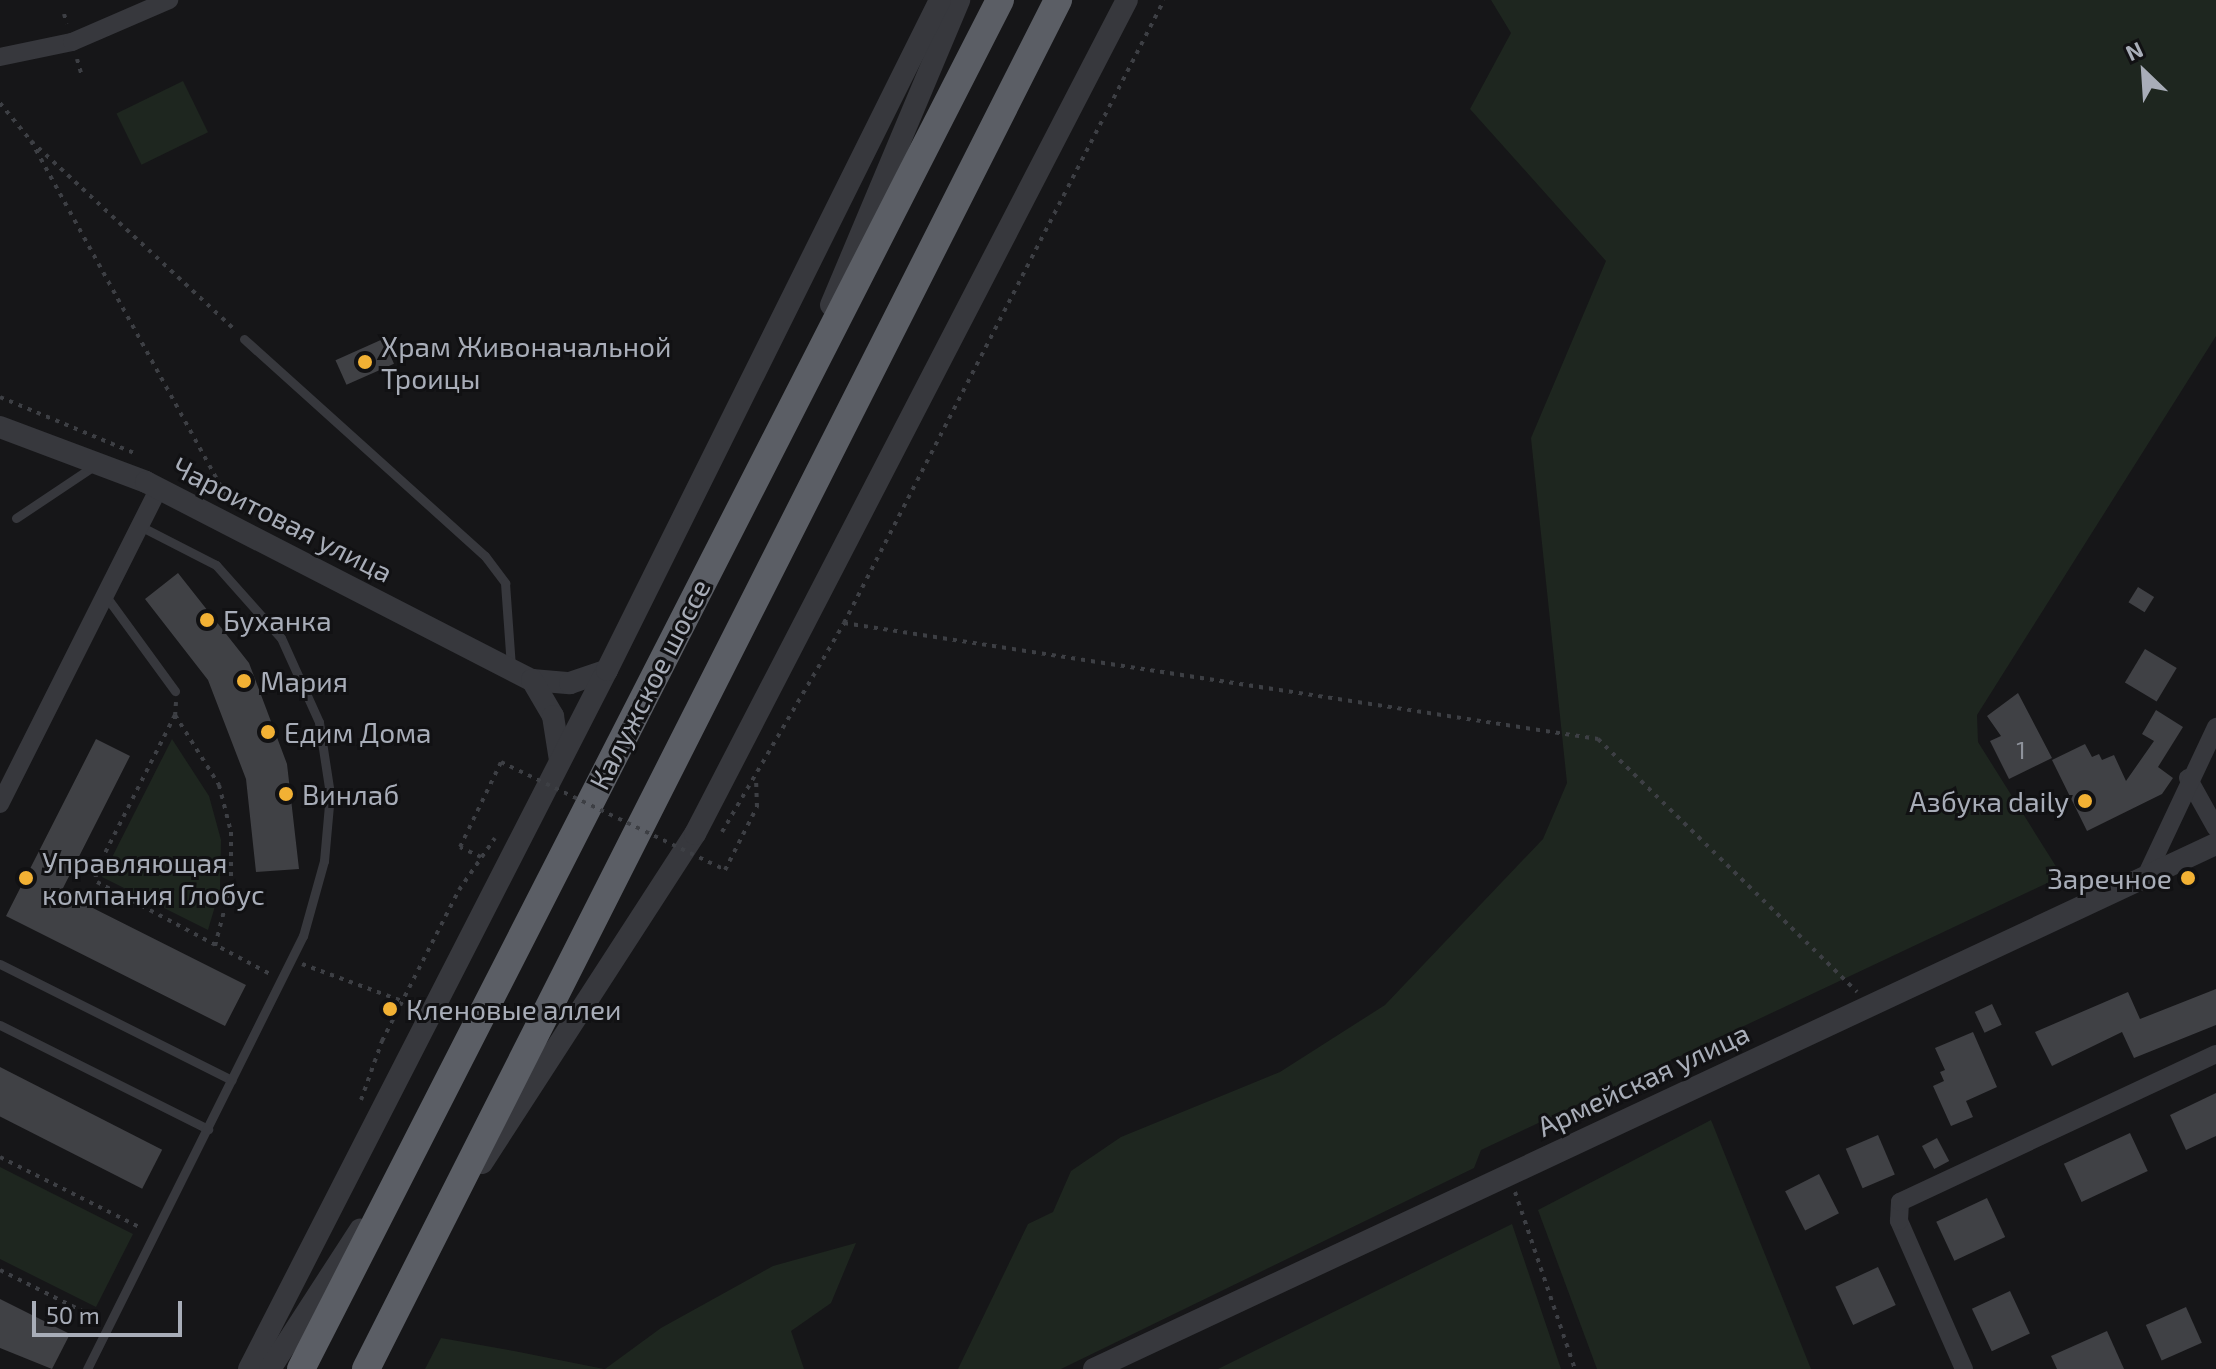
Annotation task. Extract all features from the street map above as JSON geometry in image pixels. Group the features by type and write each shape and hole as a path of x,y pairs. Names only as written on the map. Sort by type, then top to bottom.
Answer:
{"highway":[{"name":"Калужское шоссе","path":"301,1369 897,195 1000,0"},
{"name":"Калужское шоссе","path":"366,1369 942,222 1058,0"}],"street":[{"path":"0,57 72,42 169,0"},
{"path":"249,1369 607,670 940,0"},
{"path":"781,424 959,0"},
{"path":"424,1253 695,834 1127,0"},
{"name":"Чароитовая улица","path":"0,427 101,462 159,488 532,680 570,683 607,670"},
{"path":"0,804 159,488"},
{"path":"532,680 553,716 560,761"},
{"path":"2145,878 2188,778 2216,727"},
{"path":"2188,778 2216,828"},
{"name":"Армейская улица","path":"1094,1369 2216,844"},
{"path":"1964,1369 1899,1221 1900,1202 2216,1054"},
{"path":"270,1369 419,1138"}],"lane":[{"path":"244,339 485,556 505,583 511,669"},
{"path":"16,518 101,462"},
{"path":"87,1369 292,960 324,861 330,794 322,734 309,692 281,638 238,584 216,565 140,526"},
{"path":"105,595 175,691"},
{"path":"0,964 232,1080"},
{"path":"0,1025 208,1129"}],"path":[{"path":"695,872 756,780 844,623 1164,0"},
{"path":"0,103 31,141 244,339"},
{"path":"31,141 229,501"},
{"path":"844,623 1598,739 1871,1006"},
{"path":"215,946 231,884 231,832 219,785 175,715 96,878 103,890 215,946 283,980"},
{"path":"482,857 460,847 501,762 725,870 757,807 756,780"},
{"path":"525,784 532,770"},
{"path":"382,1041 459,890 498,834"},
{"path":"292,960 402,1001"},
{"path":"0,1157 155,1234"},
{"path":"1510,1175 1575,1369"},
{"path":"0,1270 109,1324"}],"shaded area":[{"path":"1491,0 2216,0 2216,336 1977,715 1978,742 2062,876 1481,1150 1474,1168 1061,1369 958,1369 1028,1224 1053,1212 1071,1171 1121,1137 1280,1072 1385,1005 1543,839 1567,783 1531,438 1606,261 1470,109 1511,33"},
{"path":"183,81 208,132 141,165 116,113"},
{"path":"172,739 209,796 221,840 220,889 208,930 102,877"},
{"path":"1711,1120 1811,1369 1597,1369 1538,1210"},
{"path":"0,1167 133,1234 96,1307 0,1259"},
{"path":"1512,1224 1561,1369 1218,1369"},
{"path":"856,1243 831,1303 791,1331 804,1369 605,1369 661,1328 773,1266"},
{"path":"441,1338 514,1351 604,1369 425,1369"}],"building":[{"name":"Храм Живоначальной Троицы","path":"383,339 394,364 346,385 335,360"},
{"path":"178,573 249,663 287,764 299,869 256,872 246,779 208,680 145,599"},
{"path":"2138,587 2154,597 2145,612 2128,602"},
{"path":"2145,649 2177,668 2157,701 2125,682"},
{"path":"2018,693 2052,758 2009,779 1990,741 2001,736 1987,716"},
{"path":"2156,710 2183,727 2158,767 2173,778 2162,794 2087,831 2052,760 2085,744 2092,757 2099,754 2102,760 2114,755 2126,781 2154,741 2142,734"},
{"path":"96,739 130,756 61,892 246,985 225,1026 6,916"},
{"path":"2216,989 2216,1025 2134,1058 2122,1032 2052,1066 2035,1032 2128,992 2140,1019"},
{"path":"1992,1004 2002,1025 1985,1033 1975,1012"},
{"path":"1973,1032 1997,1087 1966,1101 1973,1117 1951,1126 1933,1086 1944,1081 1940,1072 1945,1070 1935,1048"},
{"path":"0,1067 162,1150 142,1189 0,1116"},
{"path":"2216,1093 2216,1136 2186,1150 2170,1115"},
{"path":"2130,1133 2148,1171 2082,1202 2064,1164"},
{"path":"1878,1135 1895,1175 1863,1188 1846,1149"},
{"path":"1937,1138 1949,1161 1934,1169 1922,1146"},
{"path":"1819,1174 1839,1213 1805,1230 1785,1191"},
{"path":"1987,1198 2005,1237 1954,1261 1936,1222"},
{"path":"1878,1267 1896,1305 1853,1325 1835,1287"},
{"path":"2010,1291 2030,1334 1992,1351 1972,1309"},
{"path":"0,1299 70,1334 52,1369 0,1348"},
{"path":"2186,1307 2202,1343 2162,1361 2146,1325"},
{"path":"2107,1331 2124,1369 2057,1369 2051,1356"}],"place":[{"name":"Храм Живоначальной Троицы","path":"365,362"},
{"name":"Буханка","path":"207,620"},
{"name":"Мария","path":"244,681"},
{"name":"Едим Дома","path":"268,732"},
{"name":"Винлаб","path":"286,794"},
{"name":"Азбука daily","path":"2085,801"},
{"name":"Управляющая компания Глобус","path":"26,878"},
{"name":"Заречное","path":"2188,878"},
{"name":"Кленовые аллеи","path":"390,1009"}]}
